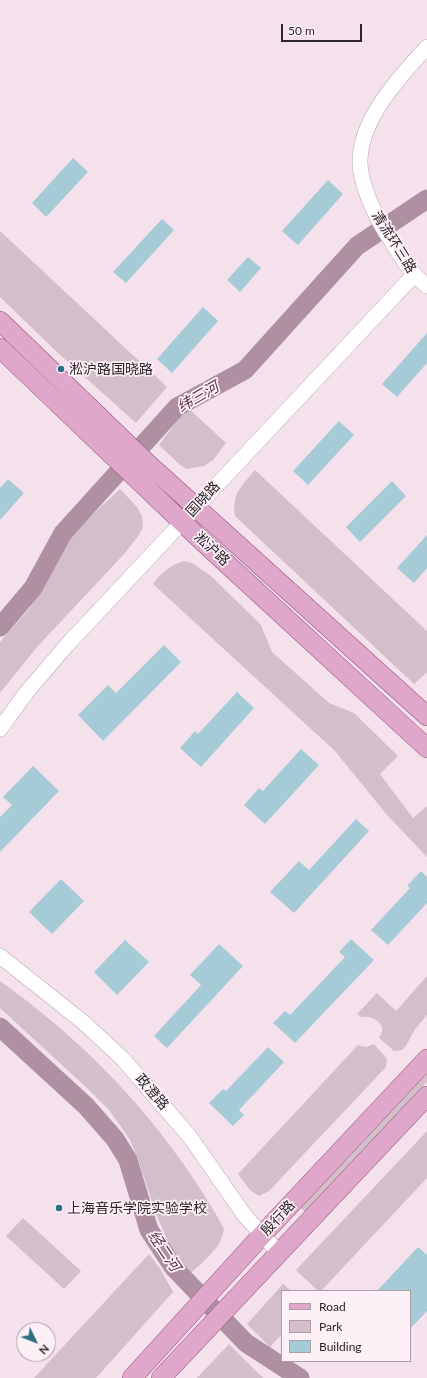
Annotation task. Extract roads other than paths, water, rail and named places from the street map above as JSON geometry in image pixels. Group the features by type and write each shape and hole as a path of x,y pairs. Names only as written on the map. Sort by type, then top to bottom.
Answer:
{"main road":[{"name":"淞沪路","path":"0,322 116,446"},
{"name":"淞沪路","path":"0,348 140,468 196,507 427,716"},
{"name":"淞沪路","path":"140,468 182,522 427,748"},
{"name":"殷行路","path":"132,1378 262,1235 427,1059"},
{"name":"殷行路","path":"161,1378 427,1096"}],"street":[{"name":"清流环三路","path":"427,47 405,71 374,115 364,138 360,161 366,191 377,220 414,276 427,286"},
{"name":"国晓路","path":"0,729 26,693 66,646 414,276"},
{"name":"政澄路","path":"0,956 83,1022 122,1058 190,1137 245,1216 279,1253"}],"waterway":[{"name":"纬三河","path":"0,627 33,588 63,533 177,407 245,370 357,246 427,199"},
{"name":"经二河","path":"0,1027 86,1106 115,1139 128,1160 149,1230 174,1268 246,1343 300,1378"}],"place":[{"name":"淞沪路国晓路","path":"61,369"},
{"name":"上海音乐学院实验学校","path":"59,1208"}]}
